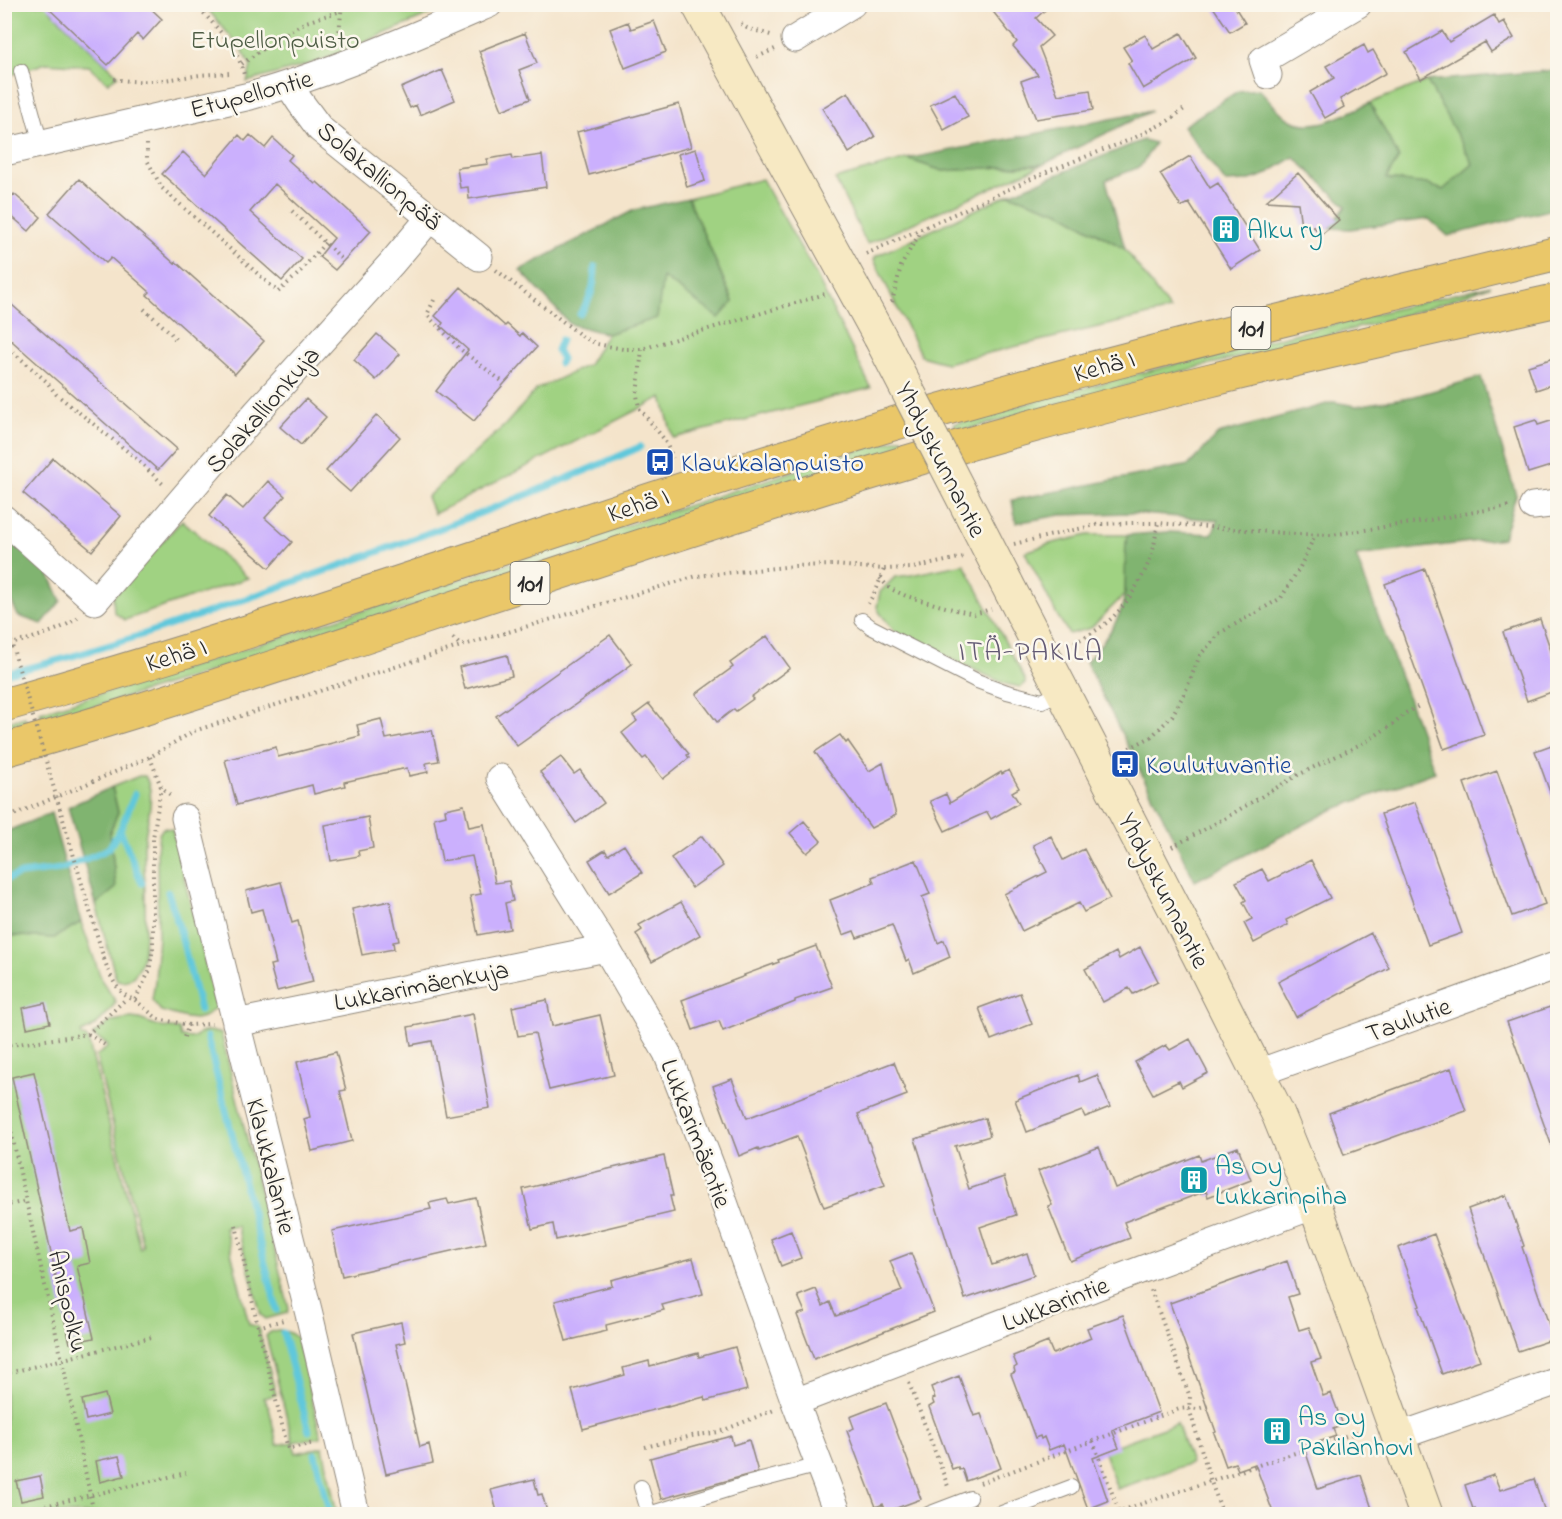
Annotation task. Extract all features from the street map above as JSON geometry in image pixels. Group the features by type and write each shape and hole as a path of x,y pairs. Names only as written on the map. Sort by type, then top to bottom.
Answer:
{"highway":[{"name":"Kehä I","path":"4,705 202,646 776,460 934,412 1135,357 1557,253"},
{"name":"Kehä I","path":"4,750 201,691 865,474 1056,419 1185,386 1557,300"}],"main road":[{"name":"Yhdyskunnantie","path":"698,4 885,322 1001,594 1044,658 1125,811 1278,1114 1315,1205 1385,1432 1426,1515"}],"street":[{"name":"Etupellontie","path":"4,152 289,85 339,68 489,4"},
{"path":"795,39 852,4"},
{"path":"1268,75 1263,60 1358,4"},
{"name":"Solakallionpää","path":"289,85 320,129 479,257"},
{"name":"Solakallionkuja","path":"95,601 257,412 430,218"},
{"path":"4,519 95,601"},
{"name":"Lukkarimäentie","path":"501,778 606,948 667,1053 715,1177 789,1404 819,1465 838,1515"},
{"name":"Klaukkalantie","path":"184,818 309,1314 356,1515"},
{"name":"Lukkarimäenkuja","path":"236,1023 606,948"},
{"name":"Taulutie","path":"1258,1073 1557,965"},
{"name":"Lukkarintie","path":"789,1404 1315,1205"},
{"path":"1385,1432 1418,1429 1557,1381"}],"lane":[{"path":"21,71 41,144"},
{"path":"862,620 938,662 977,681 1007,692 1042,701 1062,692"},
{"path":"641,1487 649,1514 819,1465"},
{"path":"999,1515 1071,1487"},
{"path":"928,1515 953,1499 970,1498"}],"path":[{"path":"196,4 234,49"},
{"path":"337,51 342,4"},
{"path":"242,64 276,39 306,22 341,11"},
{"path":"735,20 747,28 768,35 795,39"},
{"path":"114,79 131,82 162,81 195,75 231,74"},
{"path":"859,257 1051,170 1132,139 1168,121 1186,107"},
{"path":"147,135 147,160 162,188 278,292 298,274 325,243"},
{"path":"292,211 343,260"},
{"path":"885,322 902,266 925,227"},
{"path":"479,257 583,337 597,344 623,349 642,349 835,290"},
{"path":"434,300 427,315 460,349 503,382"},
{"path":"144,309 175,339"},
{"path":"4,344 46,381 56,394 132,455 181,501"},
{"path":"642,349 637,395 639,408 664,439 673,458"},
{"path":"1006,546 1100,524 1158,524 1331,535 1510,506 1545,504"},
{"path":"1044,658 1091,634 1112,618 1141,578 1152,551 1158,524"},
{"path":"1120,754 1151,737 1172,716 1186,690 1200,655 1220,633 1281,598 1300,567 1315,535"},
{"path":"4,819 150,757 194,731 461,646 697,576 795,566 913,568 972,555"},
{"path":"862,620 884,569"},
{"path":"880,578 889,588 906,596 974,614 1001,594"},
{"path":"4,646 36,637 73,622 95,601"},
{"path":"4,618 111,980 127,998 135,1000 158,1018 189,1025 236,1023"},
{"path":"453,638 461,646"},
{"path":"367,676 369,665"},
{"path":"1168,849 1298,775 1367,741 1396,722 1406,712 1419,706"},
{"path":"150,757 161,787 178,802 184,818"},
{"path":"135,1000 149,972 153,948 153,838 161,787"},
{"path":"4,1046 88,1034 127,998"},
{"path":"184,1037 189,1025"},
{"path":"88,1034 108,1047"},
{"name":"Anispolku","path":"4,1097 94,1515"},
{"path":"4,1206 26,1201"},
{"path":"237,1225 258,1327 288,1449 337,1438"},
{"path":"1143,1269 1190,1397 1189,1408 1223,1515"},
{"path":"4,1374 152,1337"},
{"path":"901,1362 953,1499 1093,1441 1179,1409 1197,1409 1212,1405"},
{"path":"645,1448 719,1432 789,1404"},
{"path":"1112,1515 1211,1482 1385,1432"},
{"path":"1093,1441 1119,1512"},
{"path":"10,1515 186,1473"}],"green space":[{"path":"5,4 56,5 50,10 118,75 108,83 89,66 46,63 5,77"},
{"name":"Etupellonpuisto","path":"204,5 453,5 317,62 247,82 251,66 241,49"},
{"path":"1557,70 1557,208 1448,236 1429,219 1350,229 1330,228 1346,206 1294,157 1265,175 1247,181 1225,182 1183,126 1238,91 1259,89 1289,119 1309,124 1330,120 1370,103 1399,158 1386,179 1426,184 1443,190 1473,164 1427,81"},
{"path":"1427,81 1473,164 1443,190 1426,184 1385,179 1399,158 1370,103"},
{"path":"1151,111 1044,164 943,171 907,159"},
{"path":"1143,140 1155,143 1140,167 1106,180 1125,249 1060,212 1009,194"},
{"path":"907,159 943,171 1044,164 867,244 835,179"},
{"path":"762,179 816,275 871,388 673,438 662,397 434,514 427,497 505,425 537,389 588,365 607,334 657,318 662,277 719,317 733,301 688,198"},
{"path":"1009,194 1060,212 1125,249 1170,310 946,363 921,356 874,260 876,256"},
{"path":"688,198 733,302 719,318 663,277 657,318 607,334 570,324 520,270 634,210"},
{"path":"1491,285 1396,318 1163,376 958,432 954,424 1155,369"},
{"path":"1481,377 1516,495 1503,538 1356,556 1435,772 1332,810 1195,881 1086,662 1105,638 1120,612 1125,592 1127,535 1168,532 1212,534 1218,520 1128,513 1061,515 1016,523 1012,500 1189,465 1218,434 1334,402 1356,406 1415,396"},
{"path":"902,438 906,447 196,676 43,722 40,712 192,666"},
{"path":"182,520 248,578 125,620 114,612 113,597"},
{"path":"4,532 48,572 61,601 42,624 18,616 8,593"},
{"path":"1088,535 1127,535 1125,594 1091,628 1069,634 1025,552"},
{"path":"964,564 1025,679 1025,683 1020,687 1006,684 896,633 877,607 880,592 895,577"},
{"path":"25,717 28,726 5,733 5,723"},
{"path":"139,776 145,776 150,793 144,849 144,950 136,973 128,980 117,980 96,904 116,888 110,832 118,812 112,787"},
{"path":"112,787 118,812 110,832 116,888 96,904 68,807"},
{"path":"51,813 81,922 54,938 5,935 5,832"},
{"path":"163,828 172,829 216,1007 204,1017 195,1019 161,1011 152,1000 158,935 157,850 159,834"},
{"path":"81,922 102,981 116,1002 101,1020 81,1033 88,1039 140,1248 143,1246 96,1056 108,1047 92,1035 112,1021 131,1018 161,1027 179,1029 181,1037 192,1038 208,1031 221,1033 289,1309 287,1313 266,1319 261,1315 237,1226 225,1228 249,1324 258,1327 276,1395 263,1398 269,1407 277,1445 293,1442 296,1453 323,1447 337,1514 5,1514 4,935 54,938"},
{"path":"277,1330 286,1331 297,1338 321,1437 293,1442 266,1336"},
{"path":"1177,1423 1191,1463 1117,1489 1103,1450"}],"building":[{"path":"44,4 146,4 162,19 143,40 137,34 108,65"},
{"path":"987,4 1052,4 1036,18 1052,36 1039,47 1058,95 1090,90 1093,110 1036,119 1021,81 1038,75 1013,46 1017,42"},
{"path":"1211,4 1233,4 1245,23 1230,32"},
{"path":"1494,15 1499,24 1504,21 1514,38 1491,52 1485,42 1421,79 1406,52 1442,31 1449,42"},
{"path":"654,21 666,52 625,68 610,29 628,22 631,29"},
{"path":"525,33 537,63 519,70 530,99 502,110 479,51"},
{"path":"1181,33 1196,58 1143,89 1128,63 1132,61 1123,47 1145,35 1153,49"},
{"path":"1364,45 1368,53 1373,50 1386,73 1340,99 1344,107 1325,118 1310,92 1334,78 1326,66"},
{"path":"442,70 455,100 420,115 416,105 410,108 401,88"},
{"path":"848,92 875,137 849,153 822,108"},
{"path":"955,93 968,117 944,130 930,105"},
{"path":"679,104 691,147 589,175 577,132"},
{"path":"239,135 245,141 250,135 265,148 273,138 292,155 288,160 315,184 317,182 371,231 335,270 319,257 334,238 275,184 250,212 302,259 282,281 162,174 183,152 206,174"},
{"path":"696,149 705,181 687,187 678,154"},
{"path":"512,155 513,159 542,155 546,187 469,199 468,187 460,188 457,168 488,164 487,159"},
{"name":"Alku ry","path":"1190,156 1210,188 1218,183 1260,250 1231,269 1189,203 1181,207 1160,174"},
{"path":"1298,173 1339,220 1321,235 1314,227 1301,226 1298,203 1266,201"},
{"path":"79,179 264,341 235,374 147,295 150,292 111,258 106,263 49,213"},
{"path":"14,194 41,217 29,231 4,210 4,205"},
{"path":"461,287 505,326 507,324 520,336 522,333 537,347 474,421 436,391 468,350 441,326 443,323 435,316"},
{"path":"4,298 177,449 158,470 4,334"},
{"path":"377,334 400,354 376,380 354,360"},
{"path":"1557,357 1557,383 1536,390 1528,366"},
{"path":"306,399 326,417 301,445 280,427"},
{"path":"377,415 400,437 350,492 326,471"},
{"path":"1557,419 1557,464 1528,473 1514,427 1536,420 1538,425"},
{"path":"53,458 121,516 92,551 23,493"},
{"path":"268,481 285,496 265,518 292,542 269,568 209,516 227,495 243,509"},
{"path":"1425,569 1484,735 1444,749 1385,584"},
{"path":"1540,619 1557,668 1557,690 1527,701 1503,632"},
{"path":"610,635 632,664 517,746 496,716"},
{"path":"767,636 790,668 751,697 753,699 736,711 734,709 717,722 696,694 733,667 730,663"},
{"path":"507,655 512,676 465,689 459,667"},
{"path":"649,704 689,754 687,755 689,758 663,779 646,757 643,759 622,733 637,721 633,716"},
{"path":"381,719 386,739 432,730 439,761 426,763 428,772 409,776 407,768 344,782 345,786 314,794 312,785 237,805 225,760 276,747 278,757 360,736 357,725"},
{"path":"840,735 846,743 848,741 869,771 883,763 896,815 871,828 815,752"},
{"path":"1557,743 1557,805 1555,806 1535,751"},
{"path":"561,757 574,774 580,770 604,803 576,823 540,772"},
{"path":"1009,770 1019,788 1012,792 1019,803 991,819 987,812 945,831 930,801 946,794 950,803 1001,772 1002,774"},
{"path":"1497,771 1545,904 1512,916 1464,783"},
{"path":"1415,802 1462,933 1428,945 1381,814"},
{"path":"464,805 469,827 484,824 495,883 509,881 513,901 505,903 510,929 478,935 470,896 481,894 472,856 442,861 434,818 446,815 445,809"},
{"path":"368,817 373,848 358,851 359,856 331,861 325,825"},
{"path":"804,821 821,841 807,853 790,833"},
{"path":"702,836 723,866 692,888 671,858"},
{"path":"1051,836 1063,860 1084,849 1110,899 1084,912 1079,903 1022,931 1004,894 1047,872 1033,845"},
{"path":"624,845 642,873 609,893 589,860 605,850 608,855"},
{"path":"916,860 930,894 922,897 938,943 944,940 950,957 914,973 909,959 906,961 892,925 857,938 854,931 843,935 830,900 874,883 872,877"},
{"path":"1311,860 1330,898 1286,920 1288,925 1254,943 1244,923 1252,919 1243,902 1246,900 1236,882 1262,869 1269,881"},
{"path":"281,882 292,923 298,921 313,982 277,991 270,965 276,964 262,909 251,912 246,891"},
{"path":"390,901 399,941 393,942 394,949 362,955 352,909"},
{"path":"681,902 700,935 652,962 636,934 642,930 639,925"},
{"path":"1371,933 1389,968 1296,1017 1278,982"},
{"path":"816,946 832,987 723,1031 719,1021 693,1030 682,1000"},
{"path":"1140,947 1158,981 1133,994 1129,988 1103,1002 1085,969 1116,952 1119,959"},
{"path":"1020,993 1032,1024 991,1040 979,1008"},
{"path":"547,1000 552,1026 600,1015 614,1075 549,1090 535,1033 518,1036 512,1007"},
{"path":"45,1003 50,1023 27,1028 23,1008"},
{"path":"1550,1007 1557,1029 1557,1154 1555,1155 1507,1022"},
{"path":"473,1014 490,1108 446,1116 432,1041 411,1045 408,1027"},
{"name":"As Oy Lukkarinpiha","path":"1190,1039 1208,1073 1182,1087 1179,1081 1153,1094 1135,1062 1166,1045 1170,1050"},
{"path":"336,1052 346,1090 340,1091 352,1141 312,1151 304,1119 310,1117 297,1062"},
{"path":"894,1062 907,1095 858,1114 885,1185 824,1207 797,1136 739,1156 713,1086 732,1079 747,1118"},
{"path":"1451,1068 1466,1111 1344,1155 1329,1113"},
{"path":"34,1072 70,1231 83,1228 90,1263 77,1266 94,1338 70,1343 12,1077"},
{"path":"1078,1075 1080,1082 1097,1075 1110,1107 1085,1117 1082,1111 1027,1132 1015,1100"},
{"path":"985,1118 990,1136 955,1146 969,1189 1004,1177 1016,1215 980,1227 992,1265 1027,1253 1034,1275 965,1299 915,1139"},
{"path":"1099,1147 1115,1188 1199,1155 1201,1161 1238,1147 1251,1180 1208,1197 1206,1191 1124,1222 1130,1238 1070,1261 1048,1206 1052,1205 1038,1171"},
{"path":"664,1156 673,1196 670,1196 674,1212 556,1240 553,1224 532,1229 523,1189"},
{"path":"1506,1195 1554,1339 1518,1351 1468,1209"},
{"path":"476,1198 486,1243 342,1276 332,1231 431,1209 429,1203 447,1199 449,1204"},
{"path":"791,1231 801,1258 781,1266 771,1239"},
{"path":"1434,1234 1480,1360 1442,1374 1398,1248"},
{"path":"911,1253 934,1312 814,1359 797,1315 805,1312 798,1296 816,1289 823,1306 830,1302 836,1316 902,1291 890,1261"},
{"path":"693,1258 703,1294 662,1305 664,1310 606,1325 607,1331 566,1341 555,1301 612,1286 611,1280"},
{"path":"1287,1261 1298,1294 1288,1297 1299,1330 1309,1327 1321,1359 1311,1362 1323,1396 1331,1393 1343,1425 1333,1429 1336,1436 1304,1447 1318,1489 1361,1475 1374,1515 1274,1515 1255,1464 1238,1470 1235,1463 1226,1466 1214,1433 1216,1432 1170,1303"},
{"path":"1123,1315 1159,1412 1112,1430 1119,1448 1093,1458 1108,1501 1088,1509 1064,1444 1049,1450 1044,1437 1035,1438 1011,1374 1015,1372 1014,1368 1017,1366 1013,1356 1048,1342 1053,1354 1091,1338 1087,1328"},
{"path":"401,1322 405,1342 396,1344 420,1447 429,1444 433,1463 386,1474 353,1333"},
{"path":"735,1347 747,1390 705,1401 704,1397 583,1429 572,1390 625,1375 623,1368 649,1361 650,1366 698,1353 699,1357"},
{"path":"959,1376 974,1416 981,1414 1001,1468 966,1481 962,1469 959,1470 958,1467 952,1469 929,1407 934,1404 932,1399 935,1398 931,1387"},
{"path":"105,1394 110,1414 86,1420 82,1400"},
{"path":"886,1403 921,1499 886,1512 883,1504 876,1507 847,1431 854,1428 850,1417"},
{"path":"731,1436 733,1445 749,1440 758,1472 661,1499 650,1458"},
{"path":"119,1456 124,1476 100,1482 96,1461"},
{"path":"1494,1475 1500,1490 1534,1479 1546,1515 1477,1515 1465,1485"},
{"path":"40,1476 44,1496 21,1501 16,1481"},
{"path":"534,1479 538,1495 542,1494 548,1515 498,1515 491,1490"}],"waterway":[{"path":"580,314 592,292 595,267"},
{"path":"560,363 562,359 557,350 561,340"},
{"path":"4,674 71,657 203,614 502,505 640,447"},
{"path":"4,880 21,874 61,869 109,848 120,830 135,794"},
{"path":"120,830 142,883"},
{"path":"168,892 200,1010"},
{"path":"207,1037 277,1310"},
{"path":"283,1333 309,1431"},
{"path":"315,1454 330,1514"}],"place":[{"name":"Alku ry","path":"1226,229"},
{"name":"Klaukkalanpuisto","path":"660,462"},
{"name":"Koulutuvantie","path":"1125,764"},
{"name":"As Oy Lukkarinpiha","path":"1194,1180"},
{"name":"As Oy Pakilanhovi","path":"1277,1431"}],"district":[{"name":"ITÄ-PAKILA","path":"1031,650"}]}
